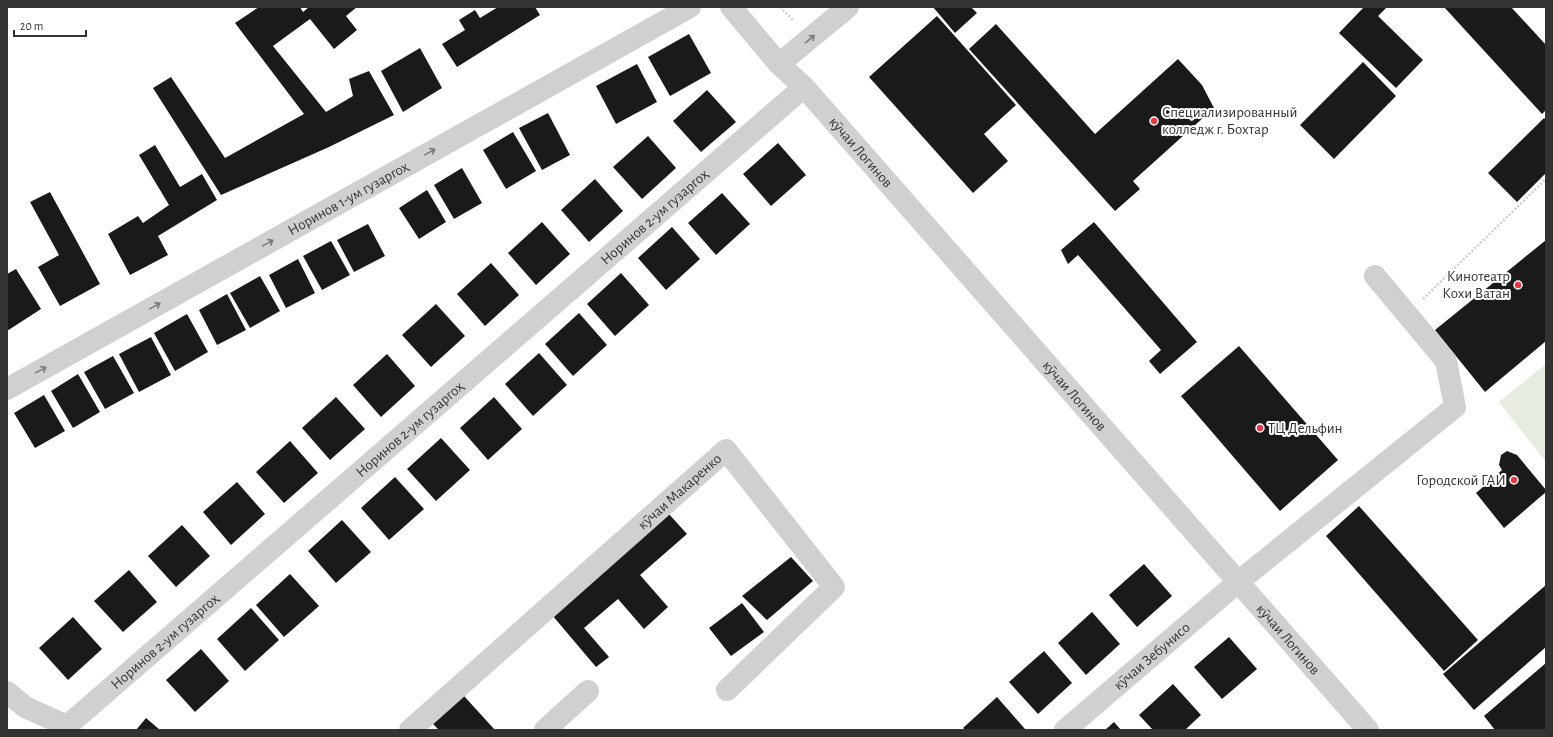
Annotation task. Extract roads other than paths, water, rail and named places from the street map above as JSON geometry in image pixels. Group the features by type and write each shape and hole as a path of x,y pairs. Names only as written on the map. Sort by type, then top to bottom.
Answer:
{"street":[{"name":"Норинов 1-ум гузаргоҳ","path":"7,389 690,7"},
{"path":"731,7 780,64 848,7"},
{"name":"кӯчаи Логинов","path":"780,64 804,87 1368,730"},
{"name":"Норинов 2-ум гузаргоҳ","path":"7,692 25,707 68,728 804,87"},
{"name":"кӯчаи Зебунисо","path":"1065,730 1238,582 1455,407 1446,361 1375,276"},
{"name":"кӯчаи Макаренко","path":"410,730 726,450 834,586 726,690"},
{"path":"545,730 588,692"}],"place":[{"name":"Специализированный колледж г. Бохтар","path":"1154,121"},
{"name":"Кинотеатр Кохи Ватан","path":"1518,285"},
{"name":"ТЦ Дельфин","path":"1260,428"},
{"name":"Городской ГАИ","path":"1514,480"}]}
